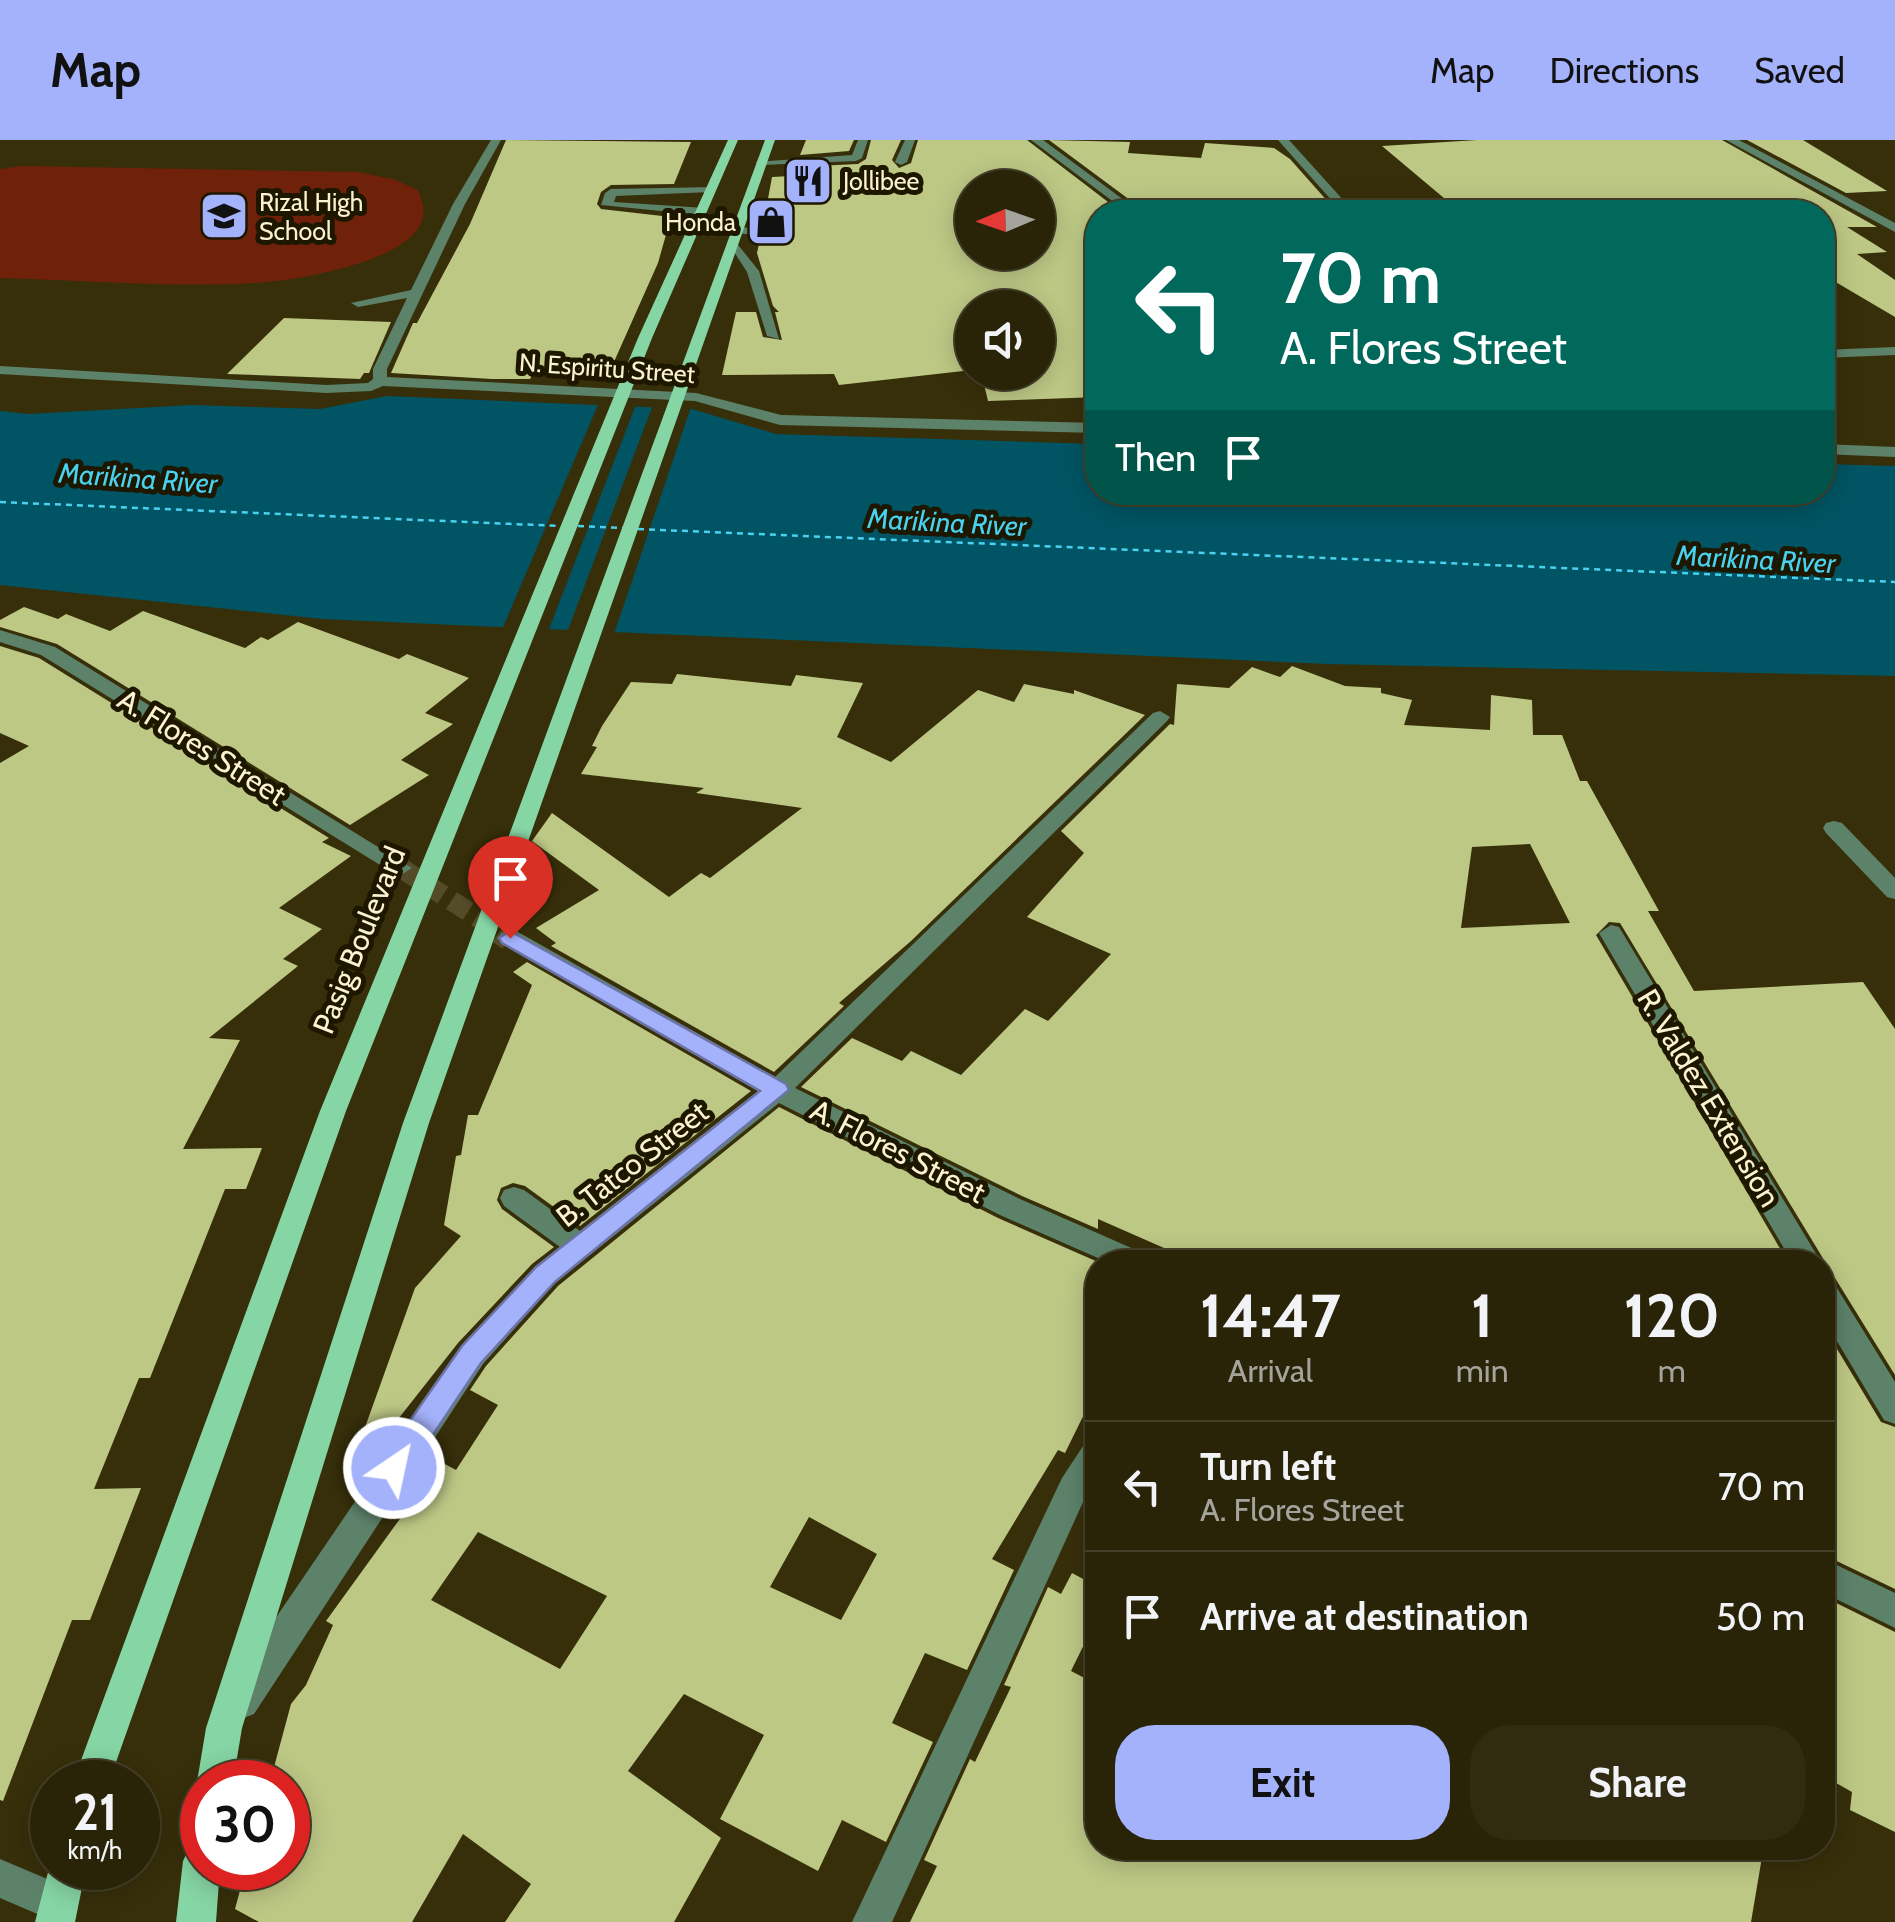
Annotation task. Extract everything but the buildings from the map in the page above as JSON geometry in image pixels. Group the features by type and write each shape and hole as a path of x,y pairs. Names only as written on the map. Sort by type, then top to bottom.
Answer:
{"main road":[{"name":"Pasig Boulevard","path":"100,1760 333,1111 645,338 733,140"},
{"path":"218,1760 224,1728 416,1123 770,140"},
{"path":"196,1922 199,1890"}],"street":[{"path":"380,380 380,369 459,204 496,140"},
{"path":"761,162 856,158 863,140"},
{"path":"901,162 910,140"},
{"path":"1036,140 1118,200"},
{"path":"1283,140 1337,200"},
{"path":"1731,140 1895,228"},
{"path":"701,211 607,205 612,192 710,189"},
{"path":"1879,219 1895,219"},
{"path":"761,230 734,237 753,271 774,336"},
{"path":"358,303 420,292"},
{"path":"1835,353 1895,351"},
{"name":"N. Espiritu Street","path":"0,370 326,390 371,387 380,380 696,397 780,420 1085,428"},
{"path":"1835,450 1895,452"},
{"name":"A. Flores Street","path":"0,636 48,651 400,868"},
{"name":"B. Tatco Street","path":"224,1728 354,1525 472,1354 545,1275 777,1090 1160,718"},
{"path":"1834,828 1892,889"},
{"name":"R. Valdez Extension","path":"1610,933 1800,1250"},
{"name":"A. Flores Street","path":"510,938 777,1090 1010,1207 1108,1250"},
{"path":"514,1198 580,1246"},
{"path":"1835,1310 1895,1410"},
{"path":"872,1922 1085,1470"},
{"path":"1835,1580 1895,1610"},
{"path":"0,1878 60,1898"}],"shaded area":[{"path":"21,166 357,172 393,179 418,190 424,213 408,240 390,251 344,268 295,278 193,285 0,278 0,169"}],"water":[{"name":"Marikina River","path":"387,396 692,409 776,434 1085,444 1085,505 1835,505 1835,464 1895,466 1895,676 1328,664 322,619 0,585 0,411 28,414 192,405 320,409"}],"pier":[{"path":"600,400 637,402 547,634 501,632"},
{"path":"654,402 692,404 613,637 566,635"}],"ferry route":[{"path":"0,502 560,526"},
{"path":"578,526 625,528"},
{"path":"638,529 1895,582"}],"tunnel":[{"path":"401,868 503,934"},
{"path":"500,931 510,938"}],"place":[{"name":"Jollibee","path":"808,181"},
{"name":"Rizal High School","path":"224,216"},
{"name":"Honda","path":"771,222"}],"route":[{"path":"394,1468 472,1354 545,1275 777,1090 510,938"}]}
